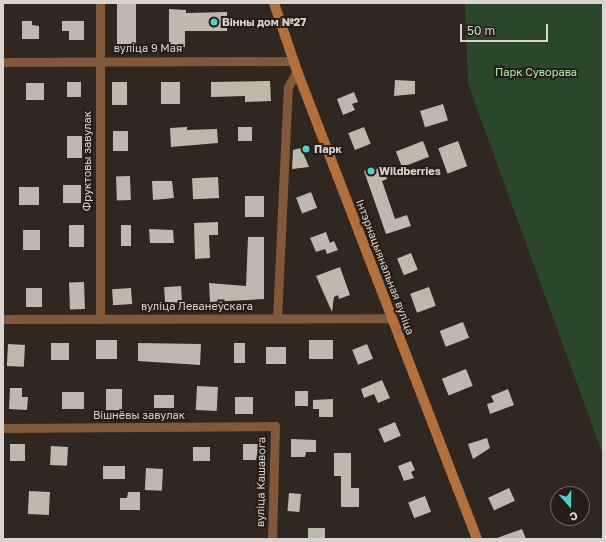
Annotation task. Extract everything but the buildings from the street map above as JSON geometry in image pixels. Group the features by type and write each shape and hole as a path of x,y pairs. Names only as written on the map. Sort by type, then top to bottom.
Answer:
{"main road":[{"name":"Інтэрнацыянальная вуліца","path":"274,3 296,66 391,318 477,539"}],"street":[{"name":"Фруктовы завулак","path":"100,3 98,60 100,319"},
{"name":"вуліца 9 Мая","path":"3,62 98,60 296,66"},
{"path":"277,318 288,87 296,66"},
{"name":"вуліца Леванеўскага","path":"3,319 391,318"},
{"name":"Вішнёвы завулак","path":"3,428 275,426"},
{"name":"вуліца Кашавога","path":"272,539 275,426"}],"green space":[{"name":"Парк Суворава","path":"465,3 603,3 603,455 468,84"}],"place":[{"name":"Вінны дом №27","path":"214,22"},
{"name":"Парк","path":"306,149"},
{"name":"Wildberries","path":"371,171"}]}
